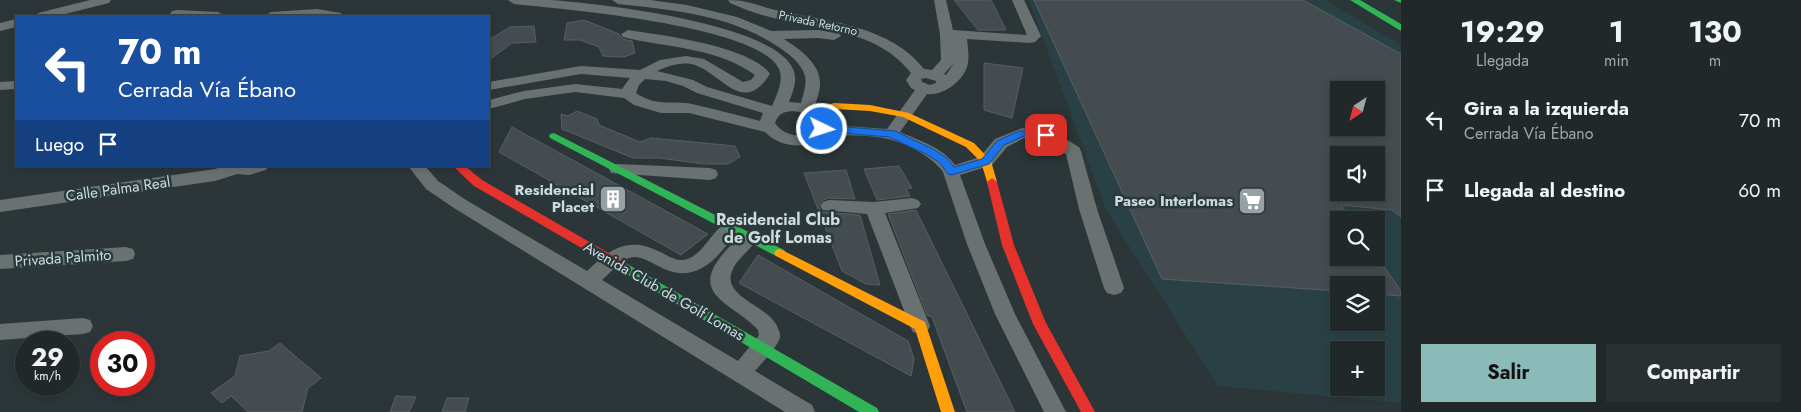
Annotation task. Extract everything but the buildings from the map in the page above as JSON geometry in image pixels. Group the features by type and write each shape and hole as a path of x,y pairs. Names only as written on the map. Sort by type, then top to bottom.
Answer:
{"street":[{"path":"47,15 105,0"},
{"path":"514,0 652,18 712,29 756,44 772,54 784,66 788,83 776,109 768,118 769,128"},
{"path":"618,0 732,19 771,35 805,61 813,82 810,110"},
{"name":"Privada Retorno","path":"734,0 820,29 864,32 880,39 898,54 899,66 919,82"},
{"path":"891,134 906,115 919,82 940,80 957,74 954,62 954,35 940,0"},
{"path":"954,35 1030,38 1034,36 1018,0"},
{"path":"1359,2 1401,28"},
{"path":"1386,4 1401,13"},
{"path":"286,15 317,13 330,15"},
{"path":"176,14 197,15"},
{"path":"0,27 15,23"},
{"path":"758,29 820,29 840,37"},
{"path":"771,35 820,29"},
{"path":"628,34 721,52 755,67 763,74 759,82 752,86 739,87 728,82 709,66 697,61 678,60 655,65 632,83 628,94"},
{"path":"650,38 670,37 730,46 765,65 770,74 767,82 755,92 733,92 718,86 701,71 690,68 673,70 668,72 667,77"},
{"path":"490,86 581,70 667,77 688,83 702,90 776,109 792,106 810,110 834,106 870,108 906,115 970,145 986,161 998,200 1008,245 1040,324 1088,412"},
{"path":"521,79 524,95"},
{"path":"0,86 15,85"},
{"path":"490,105 524,95 575,88 628,94 639,102 654,107 689,108 769,128 781,137 794,140 812,137 822,129 891,134 930,151 943,160 952,172 976,244 1005,314 1055,412"},
{"path":"689,108 700,100 702,90"},
{"path":"810,110 821,120 822,129"},
{"path":"952,172 986,161 1001,143 1022,133 1046,135 1073,150 1088,209 1114,288"},
{"path":"554,136 920,326"},
{"name":"Calle Palma Real","path":"0,196 185,167"},
{"name":"Calle Palma Real","path":"0,206 215,175 234,168 246,170 256,167"},
{"name":"Avenida Club de Golf Lomas","path":"417,167 432,185 460,204 804,412"},
{"name":"Avenida Club de Golf Lomas","path":"459,167 478,183 872,412"},
{"path":"617,169 710,174"},
{"path":"829,206 874,208 912,204"},
{"path":"874,208 920,326 948,412"},
{"path":"589,281 612,261 631,251 639,251 673,266 690,266 699,261 730,228"},
{"path":"741,374 770,337 768,328 761,320 731,300 723,289 721,278 730,259 749,238"},
{"name":"Privada Palmito","path":"0,262 126,254"},
{"path":"0,332 83,326"}],"shaded area":[{"name":"Paseo Interlomas","path":"1029,0 1325,0 1401,45 1401,403 1218,386 1106,210"}],"traffic: fast":[{"path":"1354,0 1401,28"},
{"path":"554,136 780,253"},
{"path":"622,266 872,412"}],"traffic: slow":[{"path":"814,112 834,106 870,108 906,115 970,145 986,161 992,182"},
{"path":"780,253 920,326 948,412"}],"traffic: jam":[{"path":"459,167 478,183 622,266"},
{"path":"992,182 1008,245 1040,324 1088,412"}],"place":[{"name":"Residencial Placet","path":"613,199"},
{"name":"Paseo Interlomas","path":"1252,201"}],"district":[{"name":"Residencial Club de Golf Lomas","path":"778,228"}],"route":[{"path":"822,129 891,134 930,151 943,160 952,172 986,161 1001,143 1022,133 1046,135"}]}
